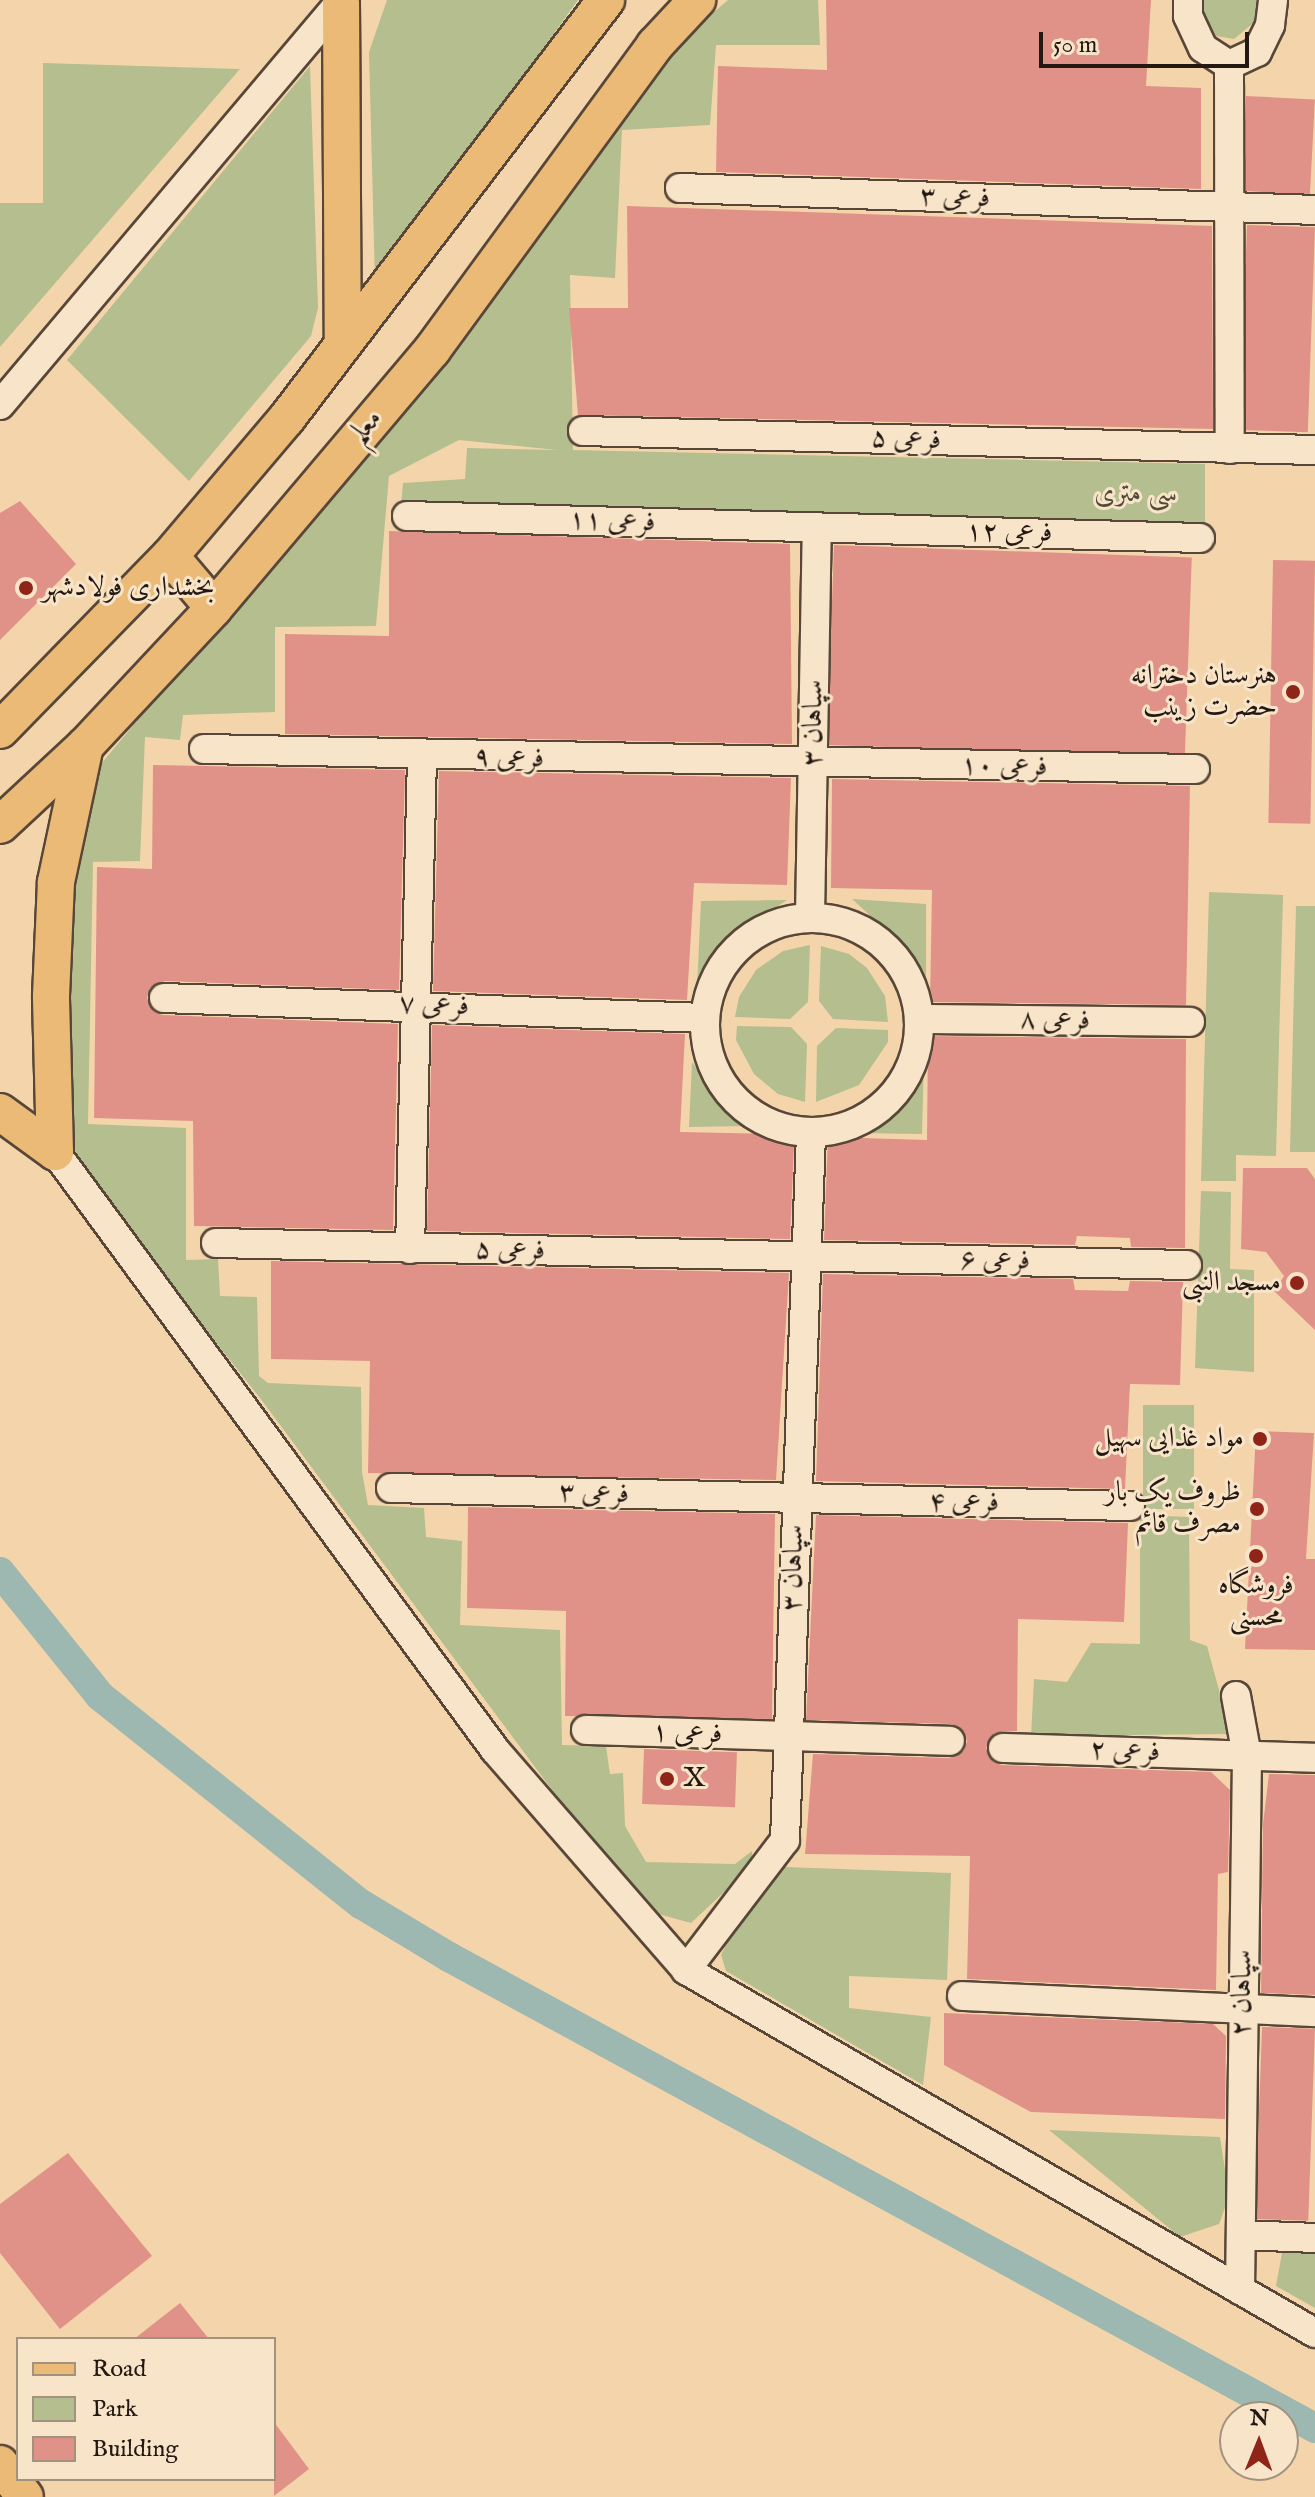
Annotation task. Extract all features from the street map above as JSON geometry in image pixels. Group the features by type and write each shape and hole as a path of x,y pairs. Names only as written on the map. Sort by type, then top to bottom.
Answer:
{"main road":[{"path":"0,730 170,556 343,343 606,0"},
{"name":"معلم","path":"0,825 85,746 214,608 432,350 655,45 697,0"},
{"path":"341,1 343,343"},
{"path":"170,556 214,608"},
{"path":"55,1152 51,996 56,882 85,746"},
{"path":"0,1112 55,1152"},
{"path":"0,2464 25,2497"}],"street":[{"path":"1188,0 1188,16 1203,48 1229,65"},
{"path":"1229,65 1257,52 1270,25 1273,0"},
{"path":"0,405 341,1"},
{"path":"1229,65 1230,449 1315,450"},
{"name":"فرعی ۳","path":"680,188 1229,208"},
{"path":"1229,208 1315,210"},
{"name":"فرعی ۵","path":"583,431 1230,449"},
{"name":"فرعی ۱۱","path":"407,516 817,529"},
{"name":"فرعی ۱۲","path":"817,529 1200,538"},
{"name":"سپاهان ۳","path":"810,917 817,529"},
{"name":"فرعی ۹","path":"204,749 813,765"},
{"path":"410,1249 419,1005 422,757"},
{"name":"فرعی ۱۰","path":"813,765 1195,769"},
{"path":"810,917 843,922 873,936 897,958 913,987 919,1019 916,1054 901,1086 885,1103 845,1127 811,1133 776,1126 737,1102 721,1084 707,1053 704,1018 710,986 726,959 750,937 779,922 810,917"},
{"name":"فرعی ۷","path":"164,998 419,1005 704,1018"},
{"name":"فرعی ۸","path":"919,1019 1190,1022"},
{"name":"سپاهان ۳","path":"686,1970 785,1840 804,1258 811,1133"},
{"path":"55,1152 495,1750 686,1970 1315,2333"},
{"name":"فرعی ۵","path":"216,1243 804,1258"},
{"name":"فرعی ۶","path":"804,1258 1187,1265"},
{"name":"فرعی ۳","path":"391,1488 797,1499"},
{"name":"فرعی ۴","path":"797,1499 1130,1506"},
{"name":"سپاهان ۲","path":"1236,1696 1247,1756 1240,2290"},
{"name":"فرعی ۱","path":"586,1730 789,1737"},
{"path":"789,1737 950,1741"},
{"name":"فرعی ۲","path":"1003,1748 1247,1756"},
{"path":"1247,1756 1315,1758"},
{"path":"962,1996 1315,2012"},
{"path":"1241,2235 1315,2238"}],"green space":[{"path":"387,0 578,0 375,282 369,52"},
{"name":"سی متری","path":"728,0 818,0 820,45 716,45 710,125 622,130 615,278 570,275 573,450 1205,464 1205,528 401,505 403,483 465,479 467,448 557,450 459,440 389,476 376,626 275,627 275,712 183,715 180,740 145,737 140,861 93,862 88,1124 186,1128 186,1260 218,1259 220,1296 257,1297 259,1376 268,1383 361,1387 362,1472 368,1505 424,1508 426,1537 462,1541 460,1625 560,1630 562,1745 606,1746 610,1774 623,1773 625,1826 646,1862 735,1864 752,1851 752,1866 691,1923 651,1912 605,1861 260,1398 65,1151 70,870 96,770 521,260 684,38"},
{"path":"1196,0 1259,0 1257,20 1234,39 1210,35"},
{"path":"43,63 240,69 0,347 0,203 43,203"},
{"path":"310,66 318,308 311,336 189,481 67,360"},
{"path":"1209,892 1283,895 1276,1156 1236,1155 1236,1181 1201,1181"},
{"path":"852,899 926,904 926,980 898,941"},
{"path":"787,900 751,924 697,987 701,901"},
{"path":"1296,906 1315,906 1315,1152 1290,1152"},
{"path":"810,945 808,1002 790,1019 735,1017 739,997 756,970 783,951"},
{"path":"821,946 849,954 867,968 885,996 888,1022 833,1019 819,1001"},
{"path":"737,1026 791,1027 807,1044 805,1102 778,1094 754,1074 736,1040"},
{"path":"836,1028 888,1030 888,1042 859,1085 816,1102 817,1046"},
{"path":"924,1059 922,1134 857,1133 902,1095"},
{"path":"692,1062 716,1094 747,1126 689,1127"},
{"path":"1201,1191 1231,1192 1230,1269 1254,1270 1254,1372 1195,1368"},
{"path":"1143,1405 1194,1405 1194,1509 1143,1509"},
{"path":"1140,1515 1189,1517 1190,1640 1207,1646 1231,1734 1031,1736 1034,1679 1067,1682 1091,1643 1140,1644"},
{"path":"785,1867 951,1873 947,1980 849,1976 849,2008 931,2017 923,2085 726,1971 721,1955 736,1925"},
{"path":"1049,2130 1220,2137 1229,2197 1219,2224 1180,2237"},
{"path":"1296,2245 1315,2246 1315,2308 1276,2286 1282,2253"}],"building":[{"path":"826,0 1151,0 1146,86 1201,88 1201,189 716,172 718,66 827,70"},
{"path":"1246,96 1315,100 1310,194 1241,191"},
{"path":"627,206 1212,226 1213,429 578,415 569,308 628,308"},
{"path":"1247,225 1315,227 1308,432 1240,430"},
{"name":"بخشداری فولادشهر","path":"20,501 76,564 0,640 0,513"},
{"path":"389,531 790,544 792,744 285,734 285,634 389,636"},
{"path":"834,545 1192,557 1185,757 827,745"},
{"name":"هنرستان دخترانه حضرت زینب","path":"1273,560 1315,561 1310,824 1268,823"},
{"path":"153,765 405,770 399,990 165,981 150,988 147,998 154,1012 163,1015 398,1024 393,1230 194,1226 193,1121 94,1118 97,867 152,869"},
{"path":"439,771 791,778 787,885 694,883 687,1000 433,991"},
{"path":"832,779 1190,786 1186,1005 930,1002 932,890 831,888"},
{"path":"432,1025 685,1034 680,1132 777,1134 794,1145 790,1239 427,1231"},
{"path":"928,1036 1186,1039 1185,1248 1131,1247 1130,1238 1077,1236 1075,1245 824,1240 828,1137 927,1140"},
{"path":"1243,1168 1307,1168 1315,1179 1315,1330 1274,1291 1284,1276 1266,1252 1241,1249"},
{"path":"271,1261 789,1273 776,1480 368,1473 370,1361 271,1359"},
{"path":"823,1274 1073,1279 1075,1290 1128,1291 1130,1281 1183,1282 1180,1385 1130,1384 1125,1489 816,1481"},
{"path":"1256,1431 1314,1433 1306,1559 1315,1559 1315,1650 1245,1649"},
{"path":"468,1507 775,1514 772,1719 565,1716 566,1611 467,1608"},
{"path":"816,1515 1128,1523 1124,1622 1018,1619 1017,1731 994,1733 986,1748 993,1762 1002,1765 1211,1772 1230,1790 1228,1872 1218,1874 1216,1990 967,1979 970,1856 805,1854 813,1754 949,1758 964,1751 967,1741 960,1727 951,1724 806,1720"},
{"path":"644,1749 737,1752 735,1807 642,1804"},
{"path":"1269,1774 1315,1775 1315,1995 1261,1993 1263,1824"},
{"path":"944,2013 1213,2024 1226,2036 1225,2119 1031,2112 944,2065"},
{"path":"1262,2027 1315,2029 1308,2221 1255,2219"},
{"path":"68,2153 152,2256 60,2329 0,2253 0,2204"},
{"path":"180,2303 207,2337 137,2337"},
{"path":"276,2425 309,2469 274,2496 276,2481"}],"waterway":[{"path":"0,1572 100,1696 361,1904 449,1957 1315,2428"}],"place":[{"name":"بخشداری فولادشهر","path":"26,588"},
{"name":"هنرستان دخترانه حضرت زینب","path":"1293,692"},
{"name":"مسجد النبی","path":"1297,1283"},
{"name":"مواد غذایی سهیل","path":"1260,1439"},
{"name":"ظروف یک بار مصرف قائم","path":"1257,1509"},
{"name":"فروشگاه محسنی","path":"1256,1556"},
{"name":"X","path":"667,1779"}]}
